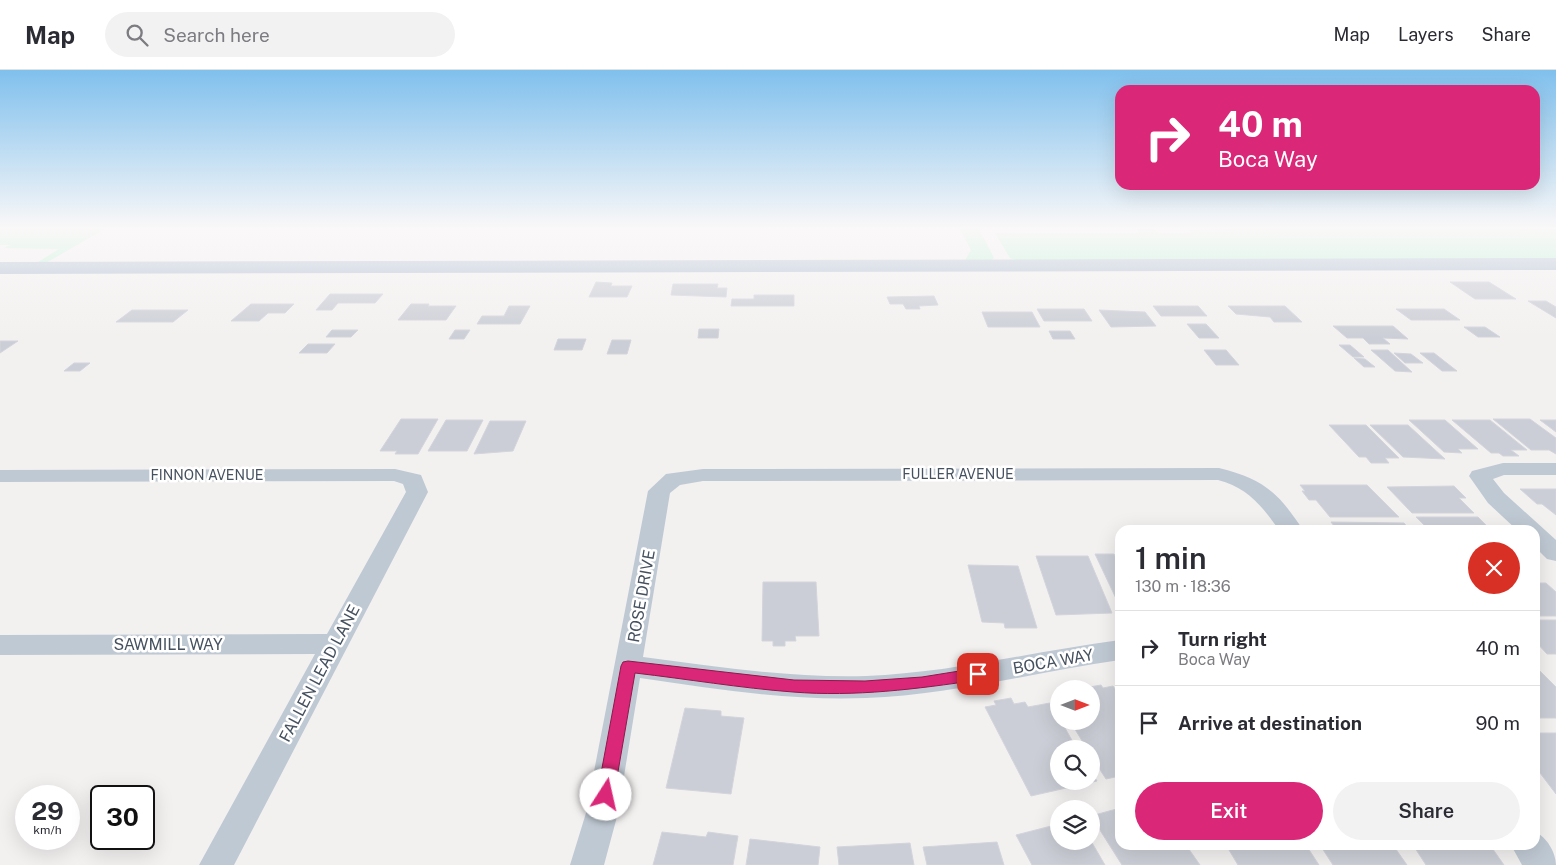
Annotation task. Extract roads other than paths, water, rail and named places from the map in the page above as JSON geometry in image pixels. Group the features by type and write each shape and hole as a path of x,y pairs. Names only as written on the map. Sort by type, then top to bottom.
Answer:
{"main road":[{"path":"19,264 53,266"},
{"path":"0,268 53,266 1481,264"}],"street":[{"path":"1526,525 1496,498 1480,476 1503,469 1556,469"},
{"name":"FULLER AVENUE","path":"674,479 703,475 1219,474 1242,479 1263,492 1287,525"},
{"name":"FINNON AVENUE","path":"0,476 395,475 413,480"},
{"name":"ROSE DRIVE","path":"587,865 602,813 659,491 674,479"},
{"name":"FALLEN LEAD LANE","path":"216,865 417,492 413,480"},
{"path":"1540,539 1556,553"},
{"name":"SAWMILL WAY","path":"0,645 335,644"},
{"name":"BOCA WAY","path":"628,666 794,686 865,687 922,683 1115,651"},
{"path":"1532,850 1543,865"}]}
